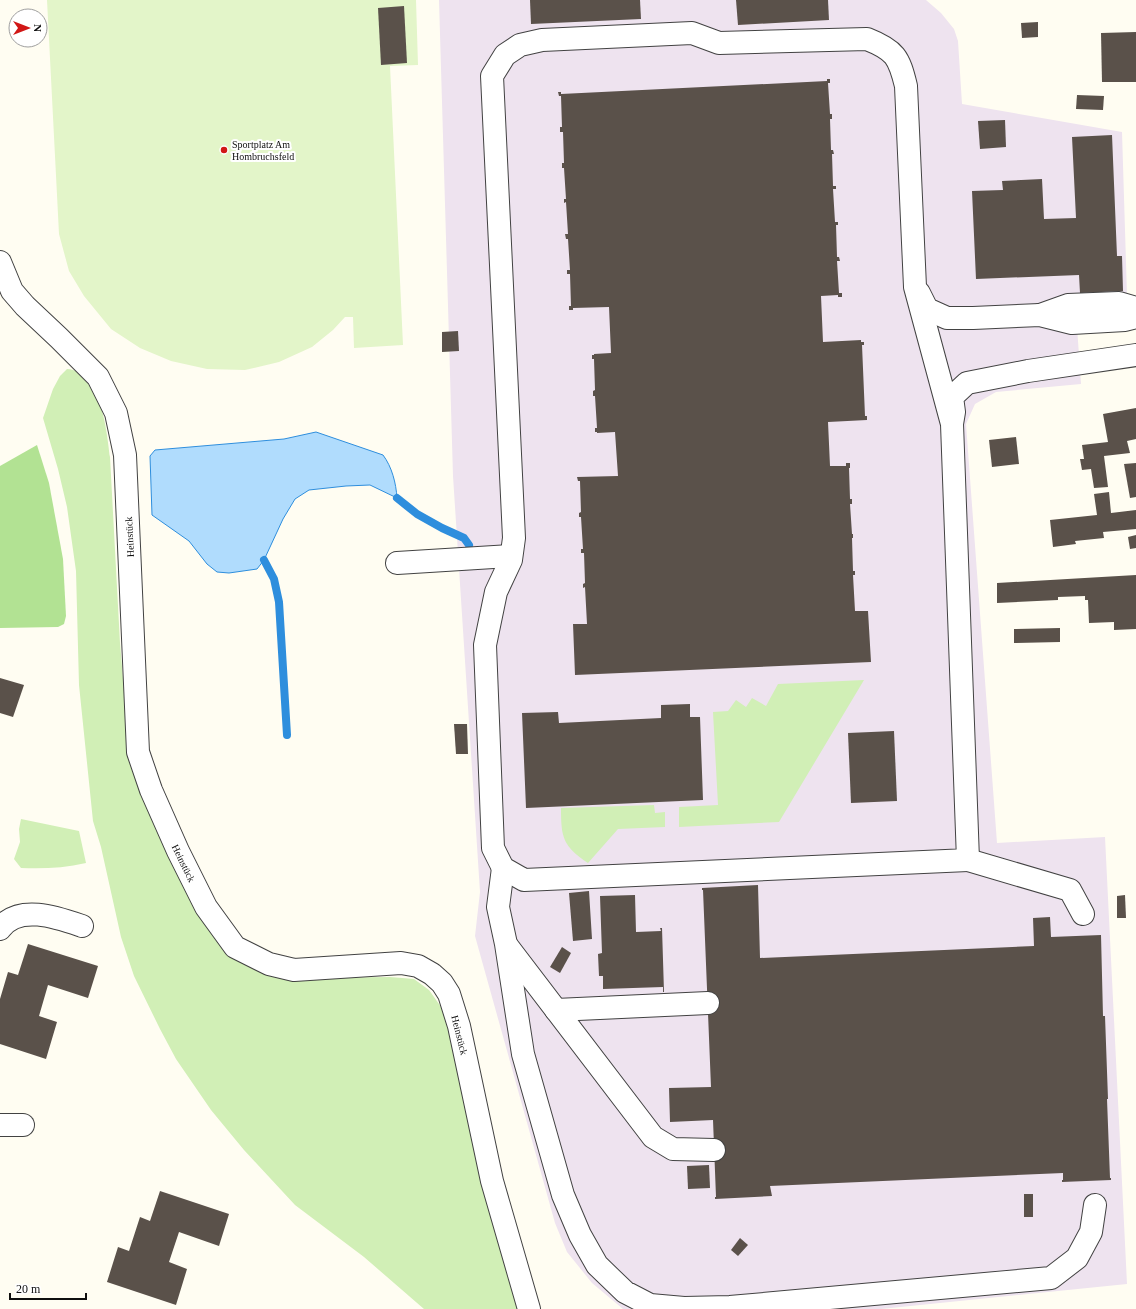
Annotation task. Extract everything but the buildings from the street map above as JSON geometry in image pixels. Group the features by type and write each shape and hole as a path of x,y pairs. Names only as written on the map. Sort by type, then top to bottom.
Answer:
{"street":[{"path":"952,424 915,287 906,86 898,59 889,50 880,44 867,39 719,43 692,33 542,40 520,45 505,55 492,76 513,530 511,560 496,592 485,644 493,848 504,868 524,880 968,860 1070,890 1083,914"},
{"name":"Heinstück","path":"0,262 12,290 25,306 98,377 116,413 125,455 138,752 151,790 178,851 206,907 235,947 269,964 294,970 401,963 418,966 432,974 442,983 449,994 459,1026 492,1181 529,1309"},
{"path":"915,287 927,309 947,318 1040,315 1072,323 1125,320 1136,317"},
{"path":"1040,315 1068,305 1119,303 1136,308"},
{"path":"968,860 952,424 954,412 952,397 967,383 1028,371 1136,355"},
{"path":"397,563 511,556"},
{"path":"504,868 498,907 506,944 522,1054 563,1195 580,1235 597,1265 626,1292 650,1304 684,1308 730,1307 1051,1278 1078,1258 1092,1232 1095,1204"},
{"path":"0,929 4,924 16,917 37,914 54,916 82,926"},
{"path":"506,944 653,1137 673,1149 714,1150"},
{"path":"556,1010 708,1003"},
{"path":"0,1124 23,1125"}],"shaded area":[{"path":"439,0 926,0 941,13 954,29 958,41 962,104 1122,132 1127,295 1075,298 1081,384 996,392 975,404 966,424 997,843 1105,837 1127,1284 881,1309 623,1309 592,1283 567,1252 555,1223 475,936 480,892 453,476"}],"green space":[{"name":"Sportplatz Am Hombruchsfeld","path":"47,0 416,0 418,65 390,66 403,345 354,348 353,317 345,317 333,330 312,347 279,362 245,370 207,369 171,361 140,348 111,329 84,296 69,271 59,234"},
{"path":"67,369 78,372 88,380 95,391 104,418 107,433 110,457 120,643 129,750 189,892 217,941 239,961 293,978 390,977 414,979 429,990 444,1011 523,1309 424,1309 364,1257 295,1205 244,1150 211,1110 176,1059 134,976 121,937 101,847 93,821 79,685 76,571 67,507 58,469 43,418 53,389 60,376"},
{"path":"37,445 49,483 63,559 66,616 64,624 58,627 0,628 0,466"},
{"path":"864,680 779,822 679,827 679,807 718,805 713,712 728,711 736,700 746,707 752,698 766,706 778,684"},
{"path":"654,805 655,813 665,812 665,827 618,829 588,863 568,846 565,840 562,827 561,808"},
{"path":"21,819 79,831 86,863 54,868 21,868 14,859 20,842 19,829"}],"water":[{"path":"316,432 383,455 393,475 397,498 370,485 309,490 295,499 283,519 264,560 257,569 229,573 217,572 207,564 189,541 152,515 150,456 155,450 284,439"}],"waterway":[{"path":"397,498 417,514 464,538 469,545"},
{"path":"264,560 274,579 279,602 287,735"}],"place":[{"name":"Sportplatz Am Hombruchsfeld","path":"224,150"}]}
